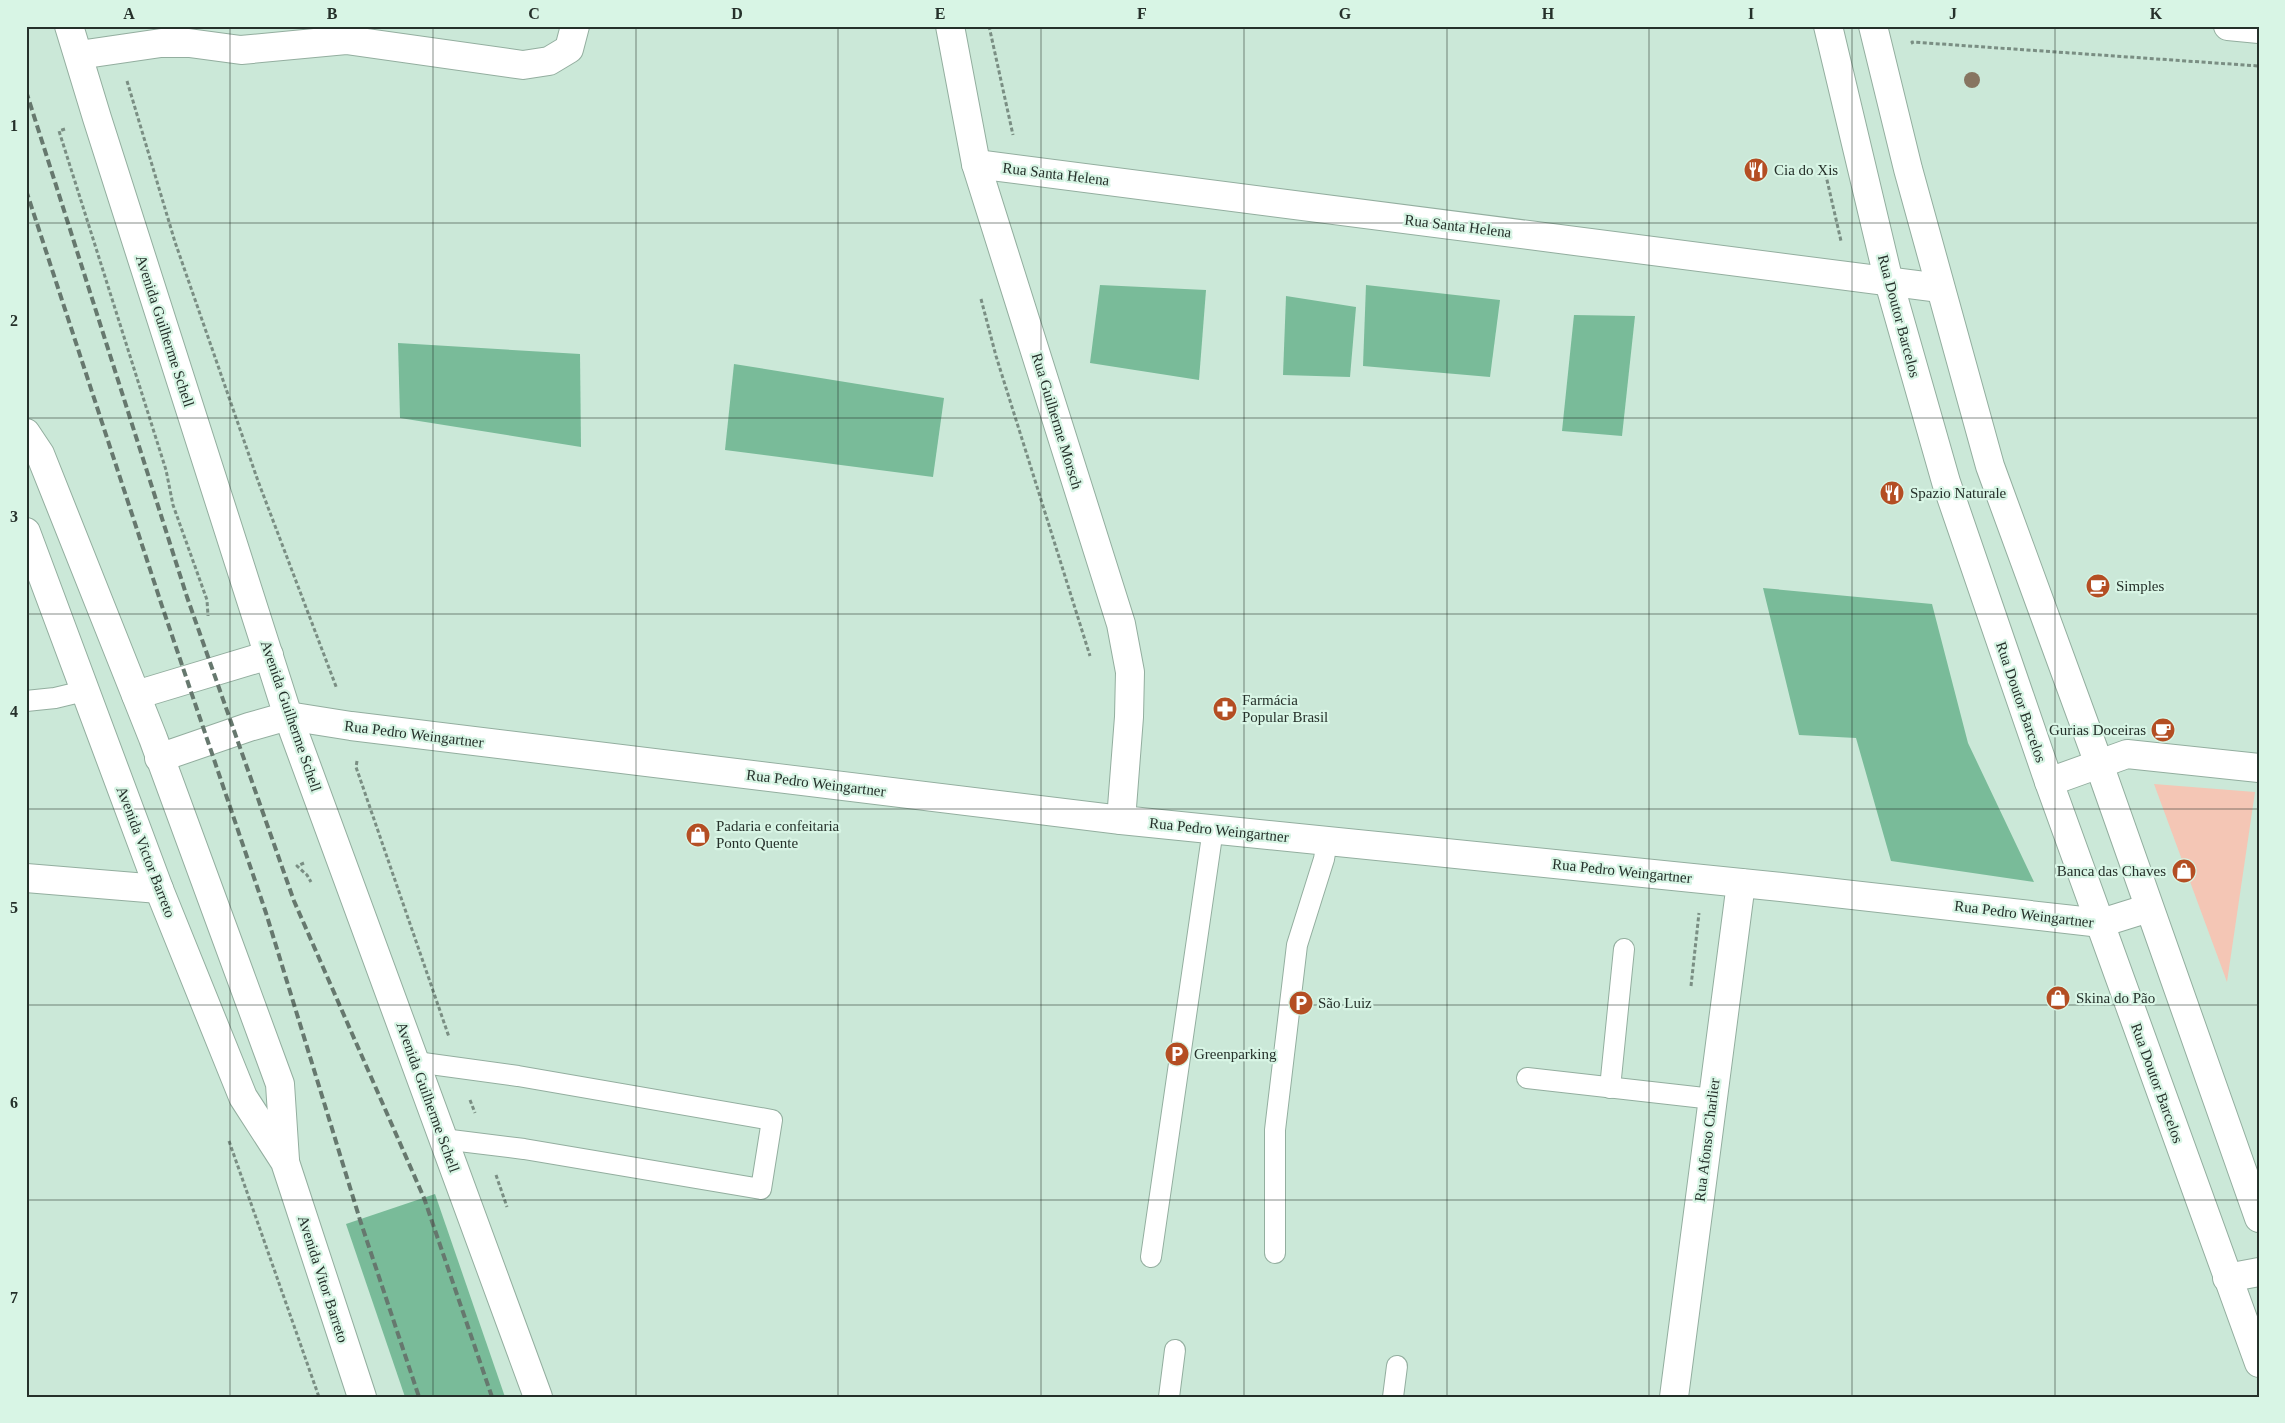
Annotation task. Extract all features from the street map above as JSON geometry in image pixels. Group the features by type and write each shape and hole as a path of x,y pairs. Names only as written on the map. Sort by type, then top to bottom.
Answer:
{"main road":[{"name":"Avenida Guilherme Schell","path":"70,26 97,118 288,716 538,1397"},
{"path":"79,56 161,43 189,43 241,50 346,40 523,65 550,61 569,49 575,26"},
{"name":"Rua Guilherme Morsch","path":"950,26 976,164 1121,624 1130,672 1129,717 1121,820"},
{"name":"Rua Doutor Barcelos","path":"1828,26 1889,282 1946,482 2049,782 2259,1363"},
{"path":"1873,26 1940,288 1990,466 2099,764 2259,1218"},
{"path":"2228,26 2259,29"},
{"name":"Rua Santa Helena","path":"976,164 1940,288"},
{"path":"26,433 40,454 136,695 280,1084 285,1162"},
{"name":"Avenida Victor Barreto","path":"27,534 159,889 243,1097 285,1162"},
{"path":"136,695 269,655"},
{"path":"159,758 248,727 288,716"},
{"name":"Rua Pedro Weingartner","path":"288,716 351,726 1121,820 1741,883 2101,924 2149,908"},
{"path":"2049,782 2127,754 2259,768"},
{"path":"26,878 159,889"},
{"name":"Rua Afonso Charlier","path":"1674,1397 1741,883"},
{"name":"Avenida Vitor Barreto","path":"285,1162 362,1397"},
{"path":"2227,1278 2259,1272"}],"lane":[{"path":"26,701 55,698 84,691"},
{"path":"1151,1257 1214,829"},
{"path":"1274,1253 1275,1130 1297,945 1324,859 1327,841"},
{"path":"1610,1088 1624,949"},
{"path":"416,1062 459,1067 772,1120 760,1189 485,1144 443,1139"},
{"path":"1527,1078 1713,1099"},
{"path":"1169,1397 1174,1350"},
{"path":"1393,1397 1397,1366"}],"path":[{"path":"989,26 1014,140"},
{"path":"1914,51 1912,42 2259,66"},
{"path":"118,51 178,252 258,481 338,690"},
{"path":"59,131 166,470 173,505 207,600 208,616"},
{"path":"1822,158 1841,244 1832,242"},
{"path":"978,290 996,356 1091,657"},
{"path":"357,756 356,767 508,1210"},
{"path":"297,866 304,863"},
{"path":"1691,988 1699,910"}],"shaded area":[{"path":"2154,784 2255,792 2227,982"}],"building":[{"path":"1100,285 1206,290 1199,380 1090,363"},
{"path":"1366,285 1500,300 1490,377 1363,366"},
{"path":"1286,296 1356,307 1350,377 1283,375"},
{"path":"1574,315 1635,316 1622,436 1562,431"},
{"path":"398,343 580,354 581,447 400,418"},
{"path":"734,364 944,398 933,477 725,450"},
{"path":"1763,588 1932,604 1968,743 2034,882 1891,861 1856,738 1799,735"},
{"path":"435,1194 505,1397 405,1397 346,1224"}],"railway":[{"path":"26,91 187,597 294,901 424,1198 492,1397"},
{"path":"26,190 162,606 266,913 360,1220 419,1397"}],"place":[{"name":"Cia do Xis","path":"1756,170"},
{"name":"Spazio Naturale","path":"1892,493"},
{"name":"Simples","path":"2098,586"},
{"name":"Farmácia Popular Brasil","path":"1225,709"},
{"name":"Gurias Doceiras","path":"2163,730"},
{"name":"Padaria e confeitaria Ponto Quente","path":"698,835"},
{"name":"Banca das Chaves","path":"2184,871"},
{"name":"Skina do Pão","path":"2058,998"},
{"name":"São Luiz","path":"1301,1003"},
{"name":"Greenparking","path":"1177,1054"}]}
